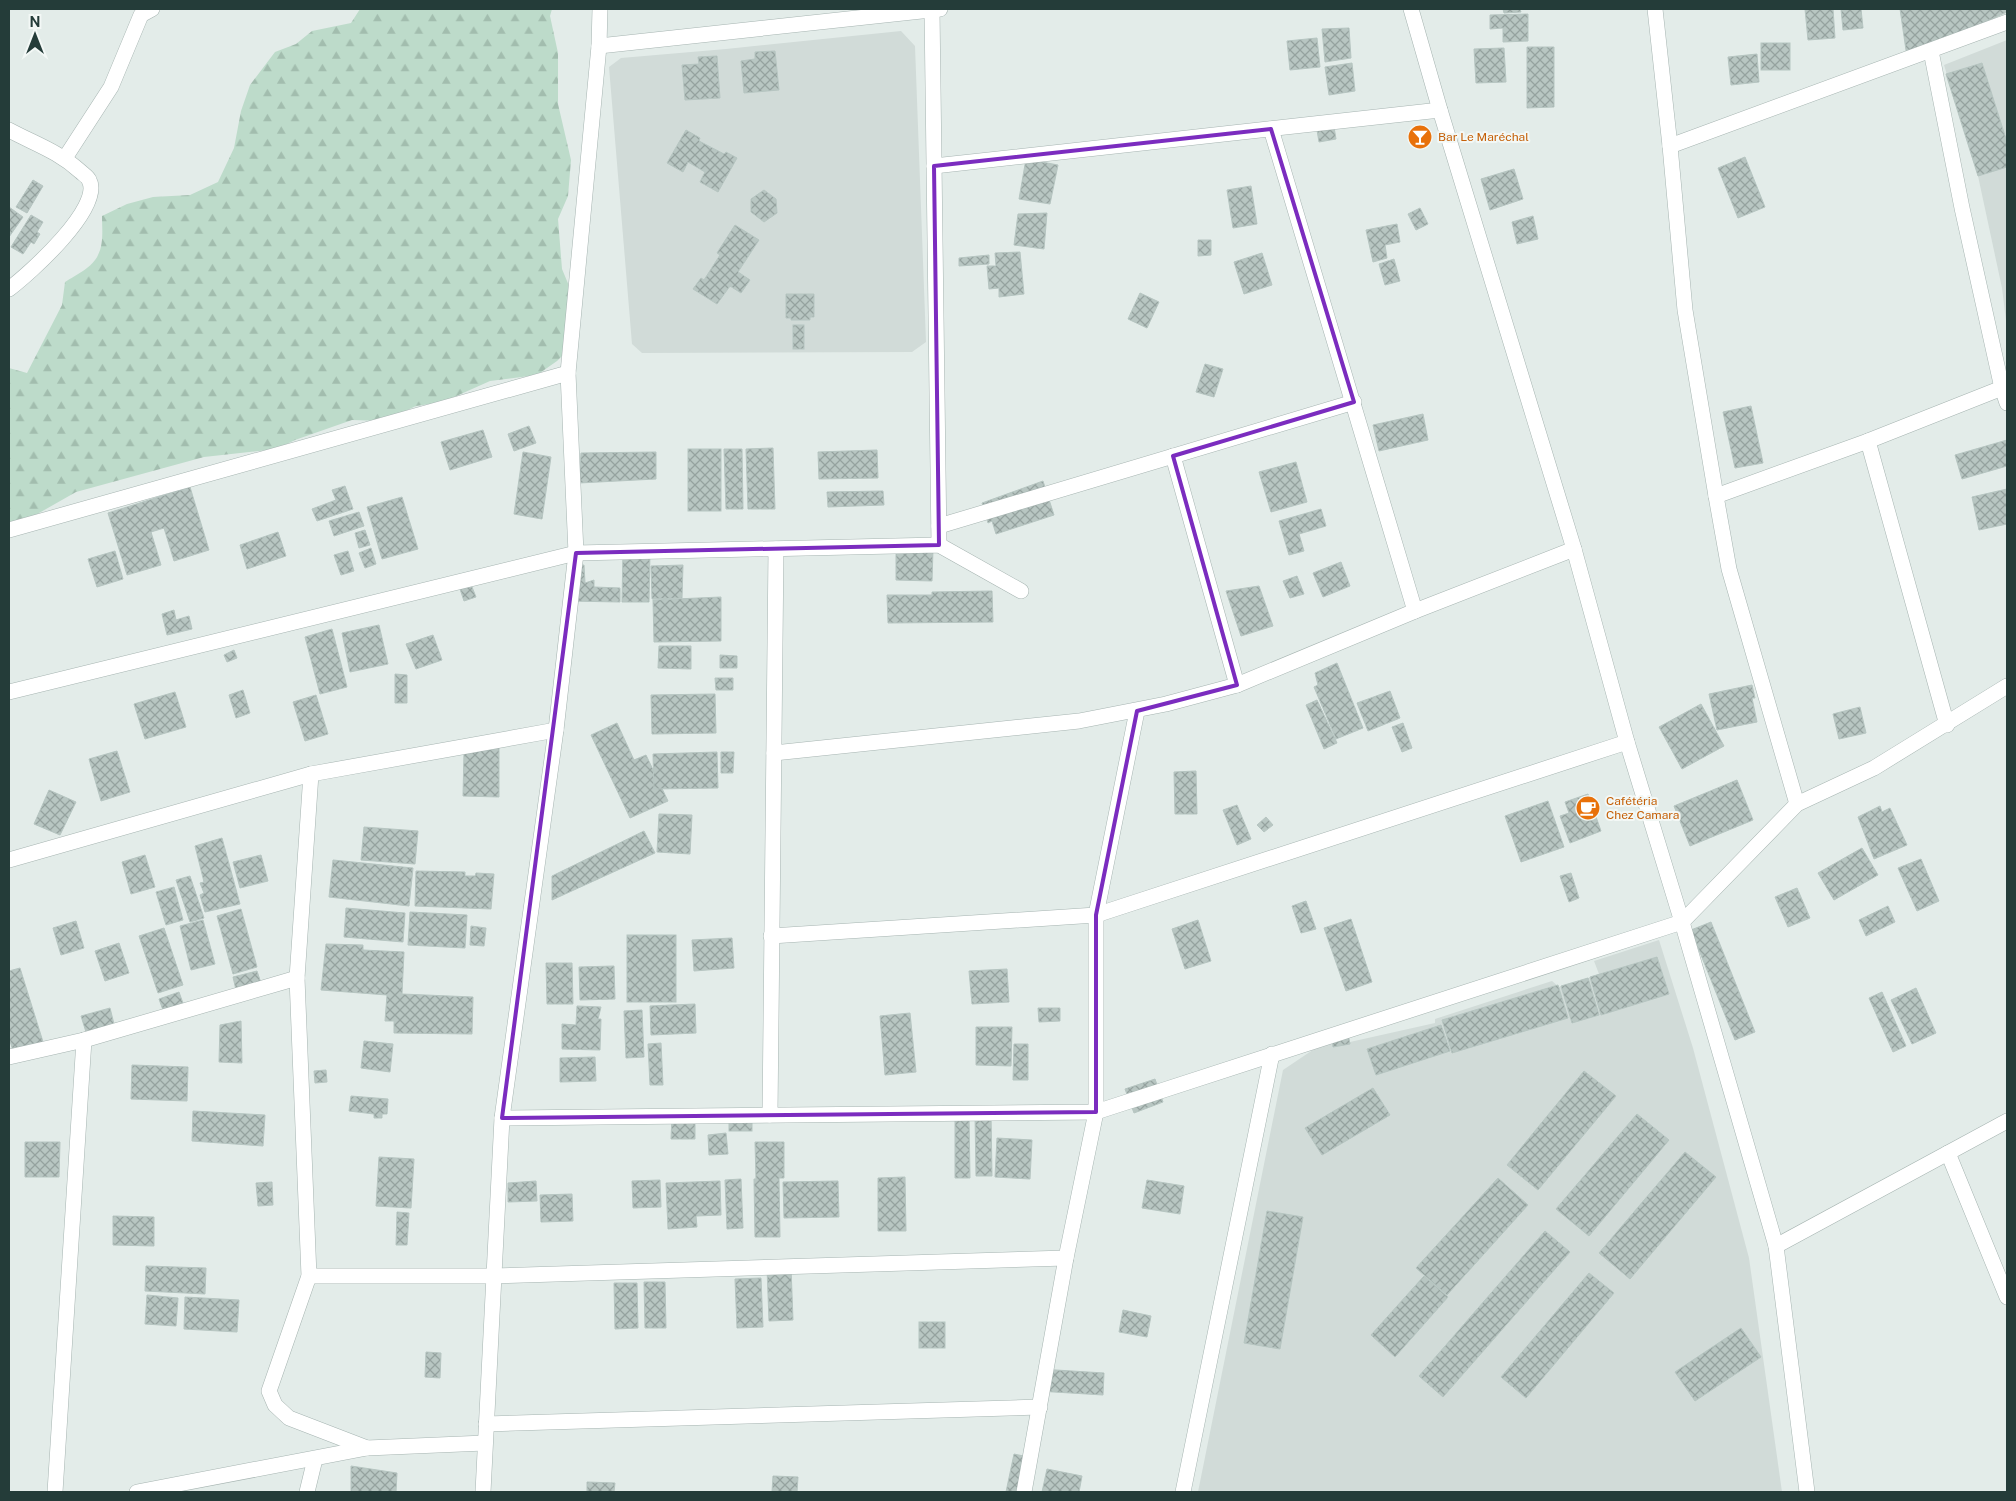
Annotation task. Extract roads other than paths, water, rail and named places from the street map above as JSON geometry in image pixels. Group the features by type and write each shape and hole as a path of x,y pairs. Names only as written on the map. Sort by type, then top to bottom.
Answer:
{"street":[{"path":"483,1492 502,1118 556,730 576,553 568,374 599,46 600,9"},
{"path":"599,46 936,9 934,166 939,545"},
{"path":"1411,9 1574,549 1627,742 1682,922 1776,1246 1807,1492"},
{"path":"1655,9 1685,310 1729,569 1797,804"},
{"path":"65,158 111,87 142,11"},
{"path":"1670,146 1930,52 2007,22"},
{"path":"1930,52 1962,208 2007,403"},
{"path":"934,166 1440,110"},
{"path":"1271,129 1415,611"},
{"path":"9,130 65,158 89,180 91,190 89,202 56,248 9,289"},
{"path":"9,530 568,374"},
{"path":"1716,496 2002,388"},
{"path":"939,526 1354,402"},
{"path":"1868,440 1947,725"},
{"path":"1173,456 1237,685"},
{"path":"9,692 576,553 939,545 1021,591"},
{"path":"770,1115 776,549"},
{"path":"774,753 1079,720 1138,711 1237,685 1415,611 1574,549"},
{"path":"502,1118 1096,1112 1682,922 1797,804 1874,768 1947,725 2007,686"},
{"path":"1024,1492 1066,1258 1096,1112 1096,915 1138,711"},
{"path":"9,860 311,774 556,730"},
{"path":"771,936 1096,915 1627,742"},
{"path":"311,774 296,978 309,1276 269,1391 275,1405 289,1418 367,1448"},
{"path":"9,1056 84,1040 296,978"},
{"path":"55,1492 84,1040"},
{"path":"1183,1492 1272,1054"},
{"path":"1776,1246 2007,1121"},
{"path":"1948,1153 2007,1297"},
{"path":"309,1276 494,1276 1066,1258"},
{"path":"486,1424 1040,1407"},
{"path":"137,1492 367,1448 485,1442"},
{"path":"307,1492 315,1459"}],"place":[{"name":"Bar Le Maréchal","path":"1420,137"},
{"name":"Cafétéria Chez Camara","path":"1588,808"}]}
